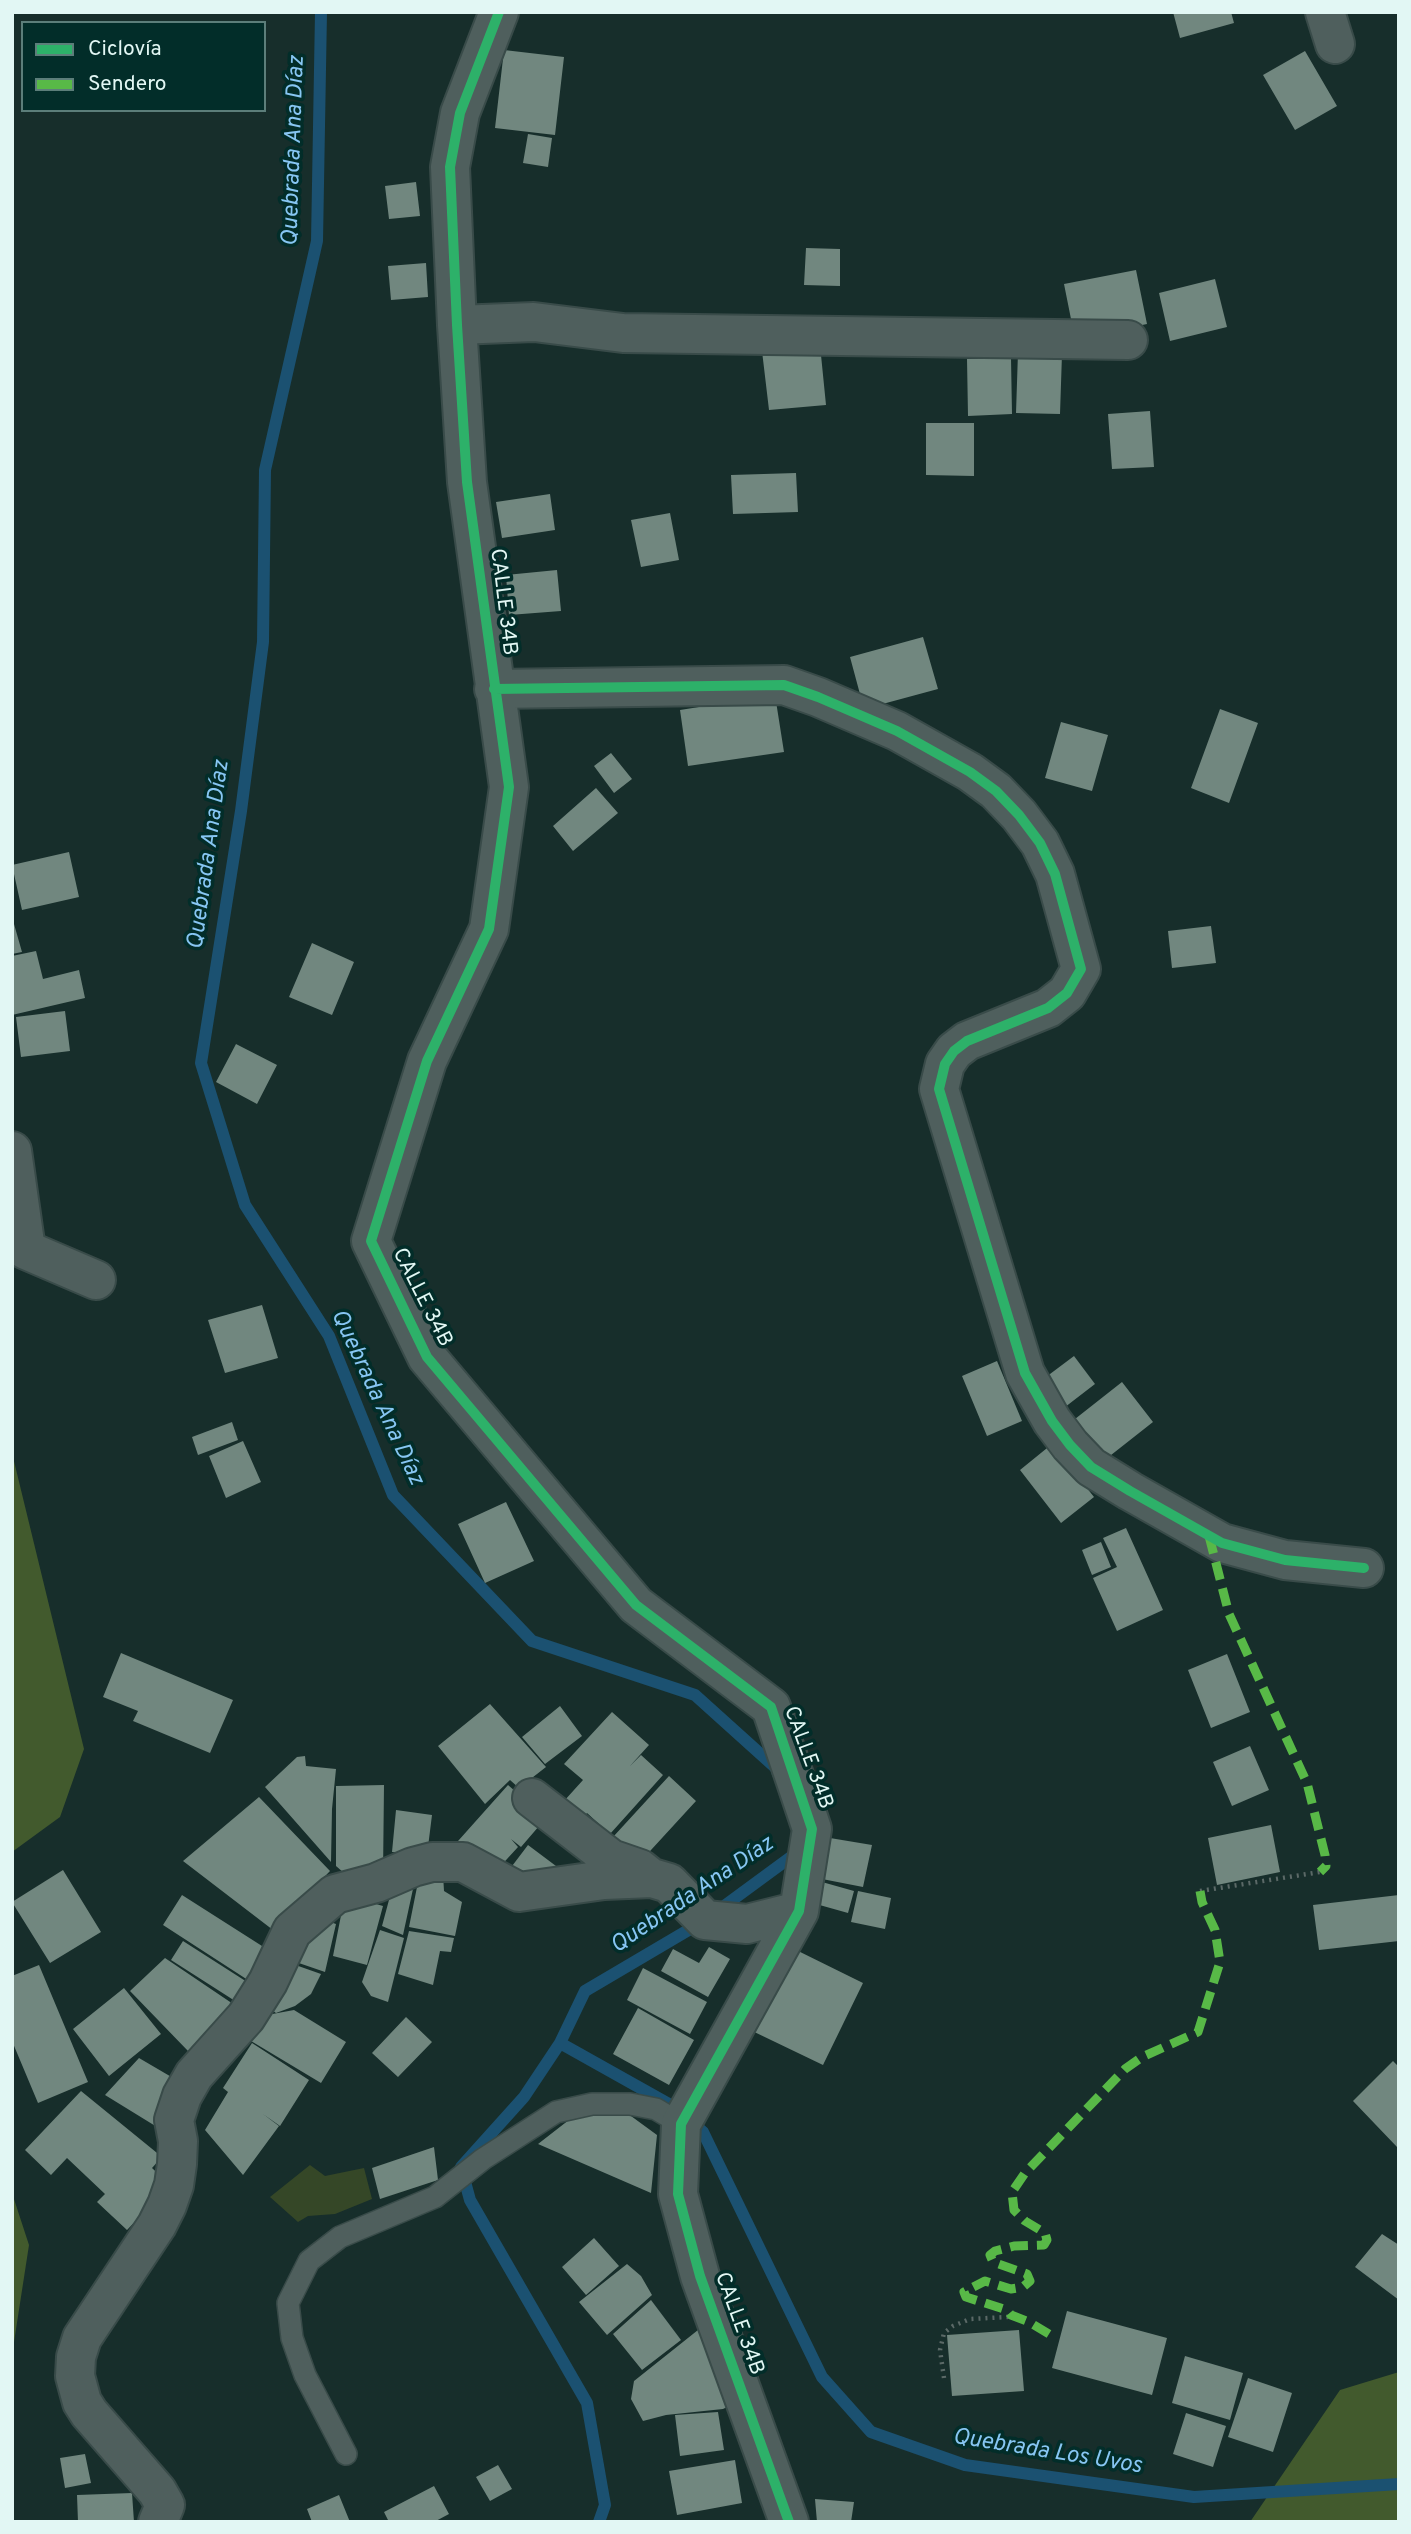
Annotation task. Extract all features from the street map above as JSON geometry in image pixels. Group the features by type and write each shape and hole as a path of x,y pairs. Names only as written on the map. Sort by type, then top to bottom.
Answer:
{"street":[{"name":"CALLE 34B","path":"499,12 460,113 450,167 467,482 509,787 489,929 427,1061 371,1241 427,1357 635,1605 771,1707 812,1829 800,1911 685,2116 678,2194 700,2276 789,2522"},
{"path":"457,325 534,323 624,333 1128,340"},
{"path":"494,689 783,685 852,711 941,756 970,772 1019,814 1040,843 1055,874 1081,970 1067,993 1048,1008 967,1041 954,1051 945,1064 939,1089 1025,1373 1052,1421 1070,1445 1091,1467 1130,1491 1222,1543 1285,1560 1364,1568"},
{"path":"12,1151 26,1250 96,1280"},
{"path":"532,1798 611,1859 668,1884 705,1920 747,1924 800,1911"},
{"path":"164,2516 143,2472 82,2402 75,2376 76,2357 82,2338 157,2225 167,2205 177,2164 178,2141 174,2120 182,2096 194,2075 246,2017 268,1982 292,1931 335,1894 376,1883 432,1862 463,1863 519,1892 604,1880 652,1878"}],"lane":[{"path":"346,2454 305,2375 292,2338 288,2303 309,2261 340,2237 435,2197 483,2159 556,2112 592,2104 631,2104 685,2116"}],"path":[{"path":"1200,1891 1320,1872"},
{"path":"944,2378 940,2350 944,2333 970,2319 1007,2318 1011,2315"}],"green space":[{"path":"12,1453 84,1749 60,1817 12,1852"},
{"path":"310,2165 325,2176 364,2168 372,2199 335,2214 308,2216 298,2222 270,2197"},
{"path":"12,2193 29,2245 12,2355"},
{"path":"1399,2372 1399,2522 1250,2522 1340,2390"}],"building":[{"path":"1173,12 1231,12 1234,23 1180,38"},
{"path":"504,50 564,57 555,135 495,128"},
{"path":"1305,51 1337,106 1295,130 1263,75"},
{"path":"528,134 552,138 548,167 523,163"},
{"path":"416,182 420,216 389,219 385,186"},
{"path":"806,248 840,249 840,286 804,285"},
{"path":"426,263 428,297 391,300 388,266"},
{"path":"1136,270 1147,324 1075,339 1064,284"},
{"path":"1215,279 1227,327 1170,341 1159,293"},
{"path":"820,345 826,405 769,410 762,351"},
{"path":"1018,352 1062,354 1060,414 1016,413"},
{"path":"1011,358 1012,414 968,416 967,359"},
{"path":"1150,411 1154,467 1112,469 1108,414"},
{"path":"926,423 974,423 974,476 926,475"},
{"path":"796,473 798,512 733,514 731,475"},
{"path":"550,494 555,530 502,538 496,502"},
{"path":"670,513 679,560 641,567 631,520"},
{"path":"557,570 561,611 509,615 506,575"},
{"path":"923,637 938,689 864,709 850,657"},
{"path":"775,695 784,752 688,766 680,710"},
{"path":"1220,709 1258,723 1229,803 1191,788"},
{"path":"1061,722 1108,735 1092,791 1045,778"},
{"path":"611,753 632,779 614,793 594,766"},
{"path":"596,788 618,813 573,851 553,826"},
{"path":"69,852 79,897 22,910 12,865"},
{"path":"12,917 22,952 12,954"},
{"path":"1211,926 1216,963 1172,968 1168,931"},
{"path":"312,943 354,962 332,1015 289,997"},
{"path":"36,951 43,979 79,970 85,998 12,1015 12,956"},
{"path":"65,1011 70,1051 21,1057 16,1017"},
{"path":"236,1044 277,1065 257,1104 216,1082"},
{"path":"262,1305 278,1358 225,1373 208,1320"},
{"path":"1074,1356 1095,1384 1056,1414 1034,1386"},
{"path":"997,1361 1022,1421 987,1436 962,1376"},
{"path":"1122,1382 1153,1422 1106,1459 1075,1419"},
{"path":"232,1422 238,1440 198,1455 192,1437"},
{"path":"243,1441 261,1482 226,1498 209,1456"},
{"path":"1052,1444 1094,1497 1061,1523 1020,1470"},
{"path":"506,1502 534,1561 485,1583 458,1524"},
{"path":"1126,1528 1163,1610 1117,1631 1093,1578 1117,1567 1103,1538"},
{"path":"1101,1542 1111,1567 1092,1575 1082,1550"},
{"path":"121,1653 233,1700 210,1753 133,1721 138,1711 103,1697"},
{"path":"1227,1654 1250,1712 1211,1728 1188,1670"},
{"path":"490,1704 546,1767 519,1788 510,1780 485,1804 438,1746"},
{"path":"560,1706 582,1736 545,1764 522,1737"},
{"path":"612,1712 649,1745 630,1766 641,1755 663,1775 610,1834 587,1813 574,1828 555,1811 583,1780 564,1764"},
{"path":"1250,1746 1269,1790 1232,1806 1213,1762"},
{"path":"305,1756 306,1766 336,1769 331,1862 265,1787 297,1757"},
{"path":"669,1776 696,1801 640,1862 613,1837"},
{"path":"384,1785 383,1875 352,1880 336,1866 336,1786"},
{"path":"508,1785 546,1818 521,1847 511,1839 518,1847 496,1871 450,1850"},
{"path":"259,1797 330,1871 273,1930 183,1861"},
{"path":"396,1810 432,1815 427,1855 392,1852"},
{"path":"1271,1825 1280,1872 1217,1885 1208,1838"},
{"path":"824,1837 872,1845 863,1887 817,1878"},
{"path":"528,1845 560,1869 506,1874"},
{"path":"63,1870 101,1932 50,1963 12,1902"},
{"path":"443,1874 444,1891 462,1902 455,1936 409,1927 419,1877"},
{"path":"822,1882 854,1891 848,1913 816,1904"},
{"path":"393,1885 413,1889 403,1935 382,1926"},
{"path":"858,1891 891,1898 885,1929 851,1922"},
{"path":"182,1895 273,1953 254,1984 163,1925"},
{"path":"345,1895 383,1906 367,1965 333,1956"},
{"path":"1399,1895 1399,1941 1319,1950 1313,1905"},
{"path":"316,1917 336,1924 325,1972 290,1960"},
{"path":"380,1930 404,1938 388,2002 371,1996 362,1982"},
{"path":"409,1931 454,1938 451,1952 440,1951 433,1985 398,1974"},
{"path":"183,1941 258,1989 246,2008 171,1960"},
{"path":"786,1945 863,1983 823,2065 746,2028"},
{"path":"709,1947 730,1959 708,1997 661,1971 673,1949 699,1963"},
{"path":"165,1958 242,2010 232,2026 219,2018 188,2051 130,1991"},
{"path":"287,1962 321,1974 311,1994 295,2006 276,2013 268,2007"},
{"path":"39,1965 88,2082 38,2103 12,2041 12,1976"},
{"path":"643,1968 707,2002 690,2034 627,2000"},
{"path":"124,1988 161,2034 109,2076 73,2029"},
{"path":"638,2008 694,2040 669,2085 613,2054"},
{"path":"294,2010 346,2042 321,2083 251,2041 267,2015"},
{"path":"406,2017 432,2042 398,2077 372,2053"},
{"path":"252,2043 309,2080 280,2126 263,2114 279,2126 243,2175 205,2130 228,2092 223,2088"},
{"path":"139,2058 180,2082 157,2127 105,2095"},
{"path":"1393,2061 1399,2067 1397,2147 1353,2101"},
{"path":"81,2091 162,2157 152,2168 170,2185 127,2230 97,2202 105,2194 67,2158 51,2175 25,2150"},
{"path":"605,2112 631,2116 657,2135 651,2193 538,2144 574,2116"},
{"path":"434,2147 438,2180 380,2199 372,2168"},
{"path":"1382,2234 1399,2245 1399,2300 1355,2267"},
{"path":"594,2238 619,2266 586,2295 562,2267"},
{"path":"627,2264 641,2276 652,2295 607,2335 579,2302"},
{"path":"651,2300 681,2340 642,2370 613,2334"},
{"path":"1067,2311 1167,2338 1152,2395 1052,2368"},
{"path":"698,2330 741,2400 723,2409 666,2415 643,2421 631,2399 634,2381"},
{"path":"1019,2330 1024,2391 952,2396 947,2335"},
{"path":"1185,2356 1243,2373 1230,2420 1172,2403"},
{"path":"1248,2378 1292,2393 1273,2452 1228,2437"},
{"path":"718,2412 724,2450 680,2456 675,2415"},
{"path":"1186,2413 1226,2426 1213,2467 1173,2454"},
{"path":"85,2454 91,2483 65,2488 60,2458"},
{"path":"735,2460 742,2503 677,2515 669,2471"},
{"path":"498,2465 512,2489 490,2501 476,2477"},
{"path":"434,2486 449,2514 434,2522 389,2522 384,2512"},
{"path":"132,2493 134,2522 78,2522 77,2495"},
{"path":"339,2495 350,2522 312,2522 307,2509"},
{"path":"815,2499 854,2502 851,2522 817,2522"}],"waterway":[{"name":"Quebrada Ana Díaz","path":"321,12 317,241 265,470 263,642 241,811 201,1063 245,1205 329,1336 393,1495 532,1641 695,1695 776,1768 778,1774"},
{"name":"Quebrada Ana Díaz","path":"716,1912 799,1851 798,1849"},
{"name":"Quebrada Ana Díaz","path":"599,2522 605,2505 587,2403 470,2200 461,2167 524,2097 560,2043 585,1991 702,1922"},
{"name":"Quebrada Los Uvos","path":"560,2043 676,2108 703,2132 822,2377 871,2432 965,2465 1194,2497 1399,2484"}],"marked path":[{"path":"1209,1536 1229,1614 1307,1783 1325,1855 1326,1866 1320,1872"},
{"path":"1049,2334 1011,2315 1007,2310 966,2297 964,2292 985,2281 1011,2289 1023,2287 1030,2281 1027,2274 993,2262 990,2255 1014,2246 1044,2245 1047,2240 1045,2233 1025,2221 1014,2210 1012,2192 1025,2173 1125,2069 1142,2057 1198,2032 1220,1962 1215,1930 1200,1891"}],"cycle path":[{"path":"499,12 460,113 450,167 467,482 509,787 489,929 427,1061 371,1241 427,1357 636,1605 771,1707 812,1829 799,1911 681,2124 678,2194 700,2276 789,2522"},
{"path":"494,689 784,685 897,731 970,772 996,791 1040,843 1055,874 1081,969 1067,993 1048,1008 967,1041 954,1051 945,1064 939,1089 1025,1373 1052,1421 1070,1445 1091,1467 1130,1491 1222,1543 1285,1560 1364,1568"}]}
